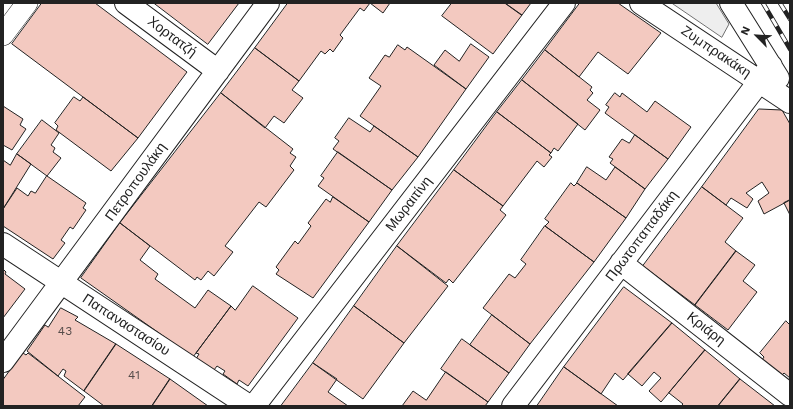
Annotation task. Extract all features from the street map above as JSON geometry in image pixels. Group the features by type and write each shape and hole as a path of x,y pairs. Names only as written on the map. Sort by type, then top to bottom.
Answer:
{"street":[{"path":"3,35 27,3"},
{"name":"Χορτατζή","path":"126,3 218,71"},
{"name":"Πετροπουλάκη","path":"3,361 268,3"},
{"name":"Μωραιτίνη","path":"254,406 564,3"},
{"name":"Ζυμπρακάκη","path":"641,3 765,74 790,102"},
{"path":"731,3 765,74 790,98"},
{"name":"Πρωτοπαπαδάκη","path":"512,406 765,74"},
{"name":"Παπαναστασίου","path":"3,244 249,406"},
{"name":"Κριάρη","path":"621,263 790,395"}],"shaded area":[{"path":"672,3 716,3 729,24 722,37"}],"building":[{"path":"42,3 95,3 187,72 138,138 12,44"},
{"path":"154,3 239,3 208,44"},
{"path":"288,3 370,3 364,11 360,8 340,35 343,38 333,52 330,49 325,54 321,51 299,81 255,48"},
{"path":"370,3 390,3 383,13"},
{"path":"452,3 505,3 522,15 493,54 442,16"},
{"path":"505,3 531,3 522,15"},
{"path":"580,3 618,3 661,33 628,74 598,52 579,77 545,50"},
{"path":"471,44 489,57 466,89 434,65 445,50 459,61"},
{"path":"398,45 405,50 407,47 466,89 418,157 360,116 381,86 369,78 385,55 389,57"},
{"path":"255,48 299,81 292,90 303,98 284,123 274,116 265,128 221,93"},
{"path":"545,50 592,87 590,90 593,93 587,100 600,110 585,130 522,80"},
{"path":"522,80 578,124 558,151 554,148 551,153 497,112"},
{"path":"221,93 293,149 290,153 296,157 290,166 294,170 266,207 259,202 225,246 233,252 214,276 208,271 201,280 197,277 195,280 120,223"},
{"path":"615,93 620,97 622,93 647,112 655,101 691,127 668,159 605,113 609,107 606,105"},
{"path":"74,97 80,101 83,97 138,138 111,171 56,130 58,126 55,123"},
{"path":"3,106 23,119 20,125 26,129 12,150 3,145"},
{"path":"759,109 782,110 790,124 790,200 764,214 758,201 769,193 762,182 746,193 753,199 747,208 731,198 726,205 702,187"},
{"path":"497,112 551,153 549,155 552,157 544,167 537,161 503,206 454,170"},
{"path":"349,118 370,132 374,126 418,157 392,190 333,149 339,141 335,138"},
{"path":"42,120 59,133 51,145 55,148 53,152 61,158 47,176 17,154"},
{"path":"635,135 668,159 645,189 610,163 613,159 609,157 622,139 629,143"},
{"path":"338,152 392,190 369,222 318,186 324,178 321,176"},
{"path":"17,154 31,164 3,209 3,160 10,165"},
{"path":"587,167 606,180 615,167 645,189 626,218 577,183"},
{"path":"454,170 503,206 500,210 506,215 453,283 449,279 446,283 397,246"},
{"path":"47,176 86,203 83,208 86,210 73,229 70,227 61,240 65,243 53,259 3,226 3,209 17,188 28,196 31,191 35,193"},
{"path":"571,183 574,186 577,183 626,218 594,262 545,226 549,222 545,219"},
{"path":"702,187 743,218 725,242 736,251 695,305 643,266"},
{"path":"333,197 369,222 313,298 276,274 279,270 276,267 295,241 298,244 311,226 308,223 326,199 330,202"},
{"path":"790,200 790,215 784,203"},
{"path":"120,223 150,246 140,260 158,274 155,279 195,308 208,290 231,306 193,357 81,278"},
{"path":"545,226 594,262 530,344 483,308 509,274 515,278 526,264 521,260"},
{"path":"397,246 448,286 404,343 354,306"},
{"path":"736,251 755,265 743,281 757,292 728,330 695,305"},
{"path":"3,269 6,272 5,274 25,289 3,318"},
{"path":"253,286 298,318 248,386 239,380 237,384 223,374 225,371 217,366 214,370 196,359 199,354 196,353 231,306 235,310"},
{"path":"624,287 672,323 623,380 615,373 601,394 564,367"},
{"path":"354,306 404,343 363,399 313,363"},
{"path":"61,308 78,317 75,320 116,344 84,391 64,376 66,371 63,369 58,376 27,351 45,325 48,327"},
{"path":"492,315 530,344 509,373 470,345"},
{"path":"786,321 790,325 790,378 784,373 782,375 762,360 764,357 760,353"},
{"path":"672,323 705,350 661,402 649,391 661,378 654,372 642,386 628,374"},
{"path":"462,339 509,373 488,402 441,369"},
{"path":"116,344 170,379 152,406 104,406 84,391"},
{"path":"705,350 740,379 718,406 681,406 683,404 669,393"},
{"path":"23,353 26,355 28,353 85,397 78,406 3,406 3,380"},
{"path":"313,363 337,379 328,392 348,406 281,406"},
{"path":"564,367 618,406 537,406"},
{"path":"446,372 488,402 485,406 402,406 413,391 426,400"},
{"path":"170,379 208,406 152,406"},
{"path":"740,379 775,406 718,406"}],"railway":[{"path":"763,3 790,49"},
{"path":"780,3 790,19"}]}
